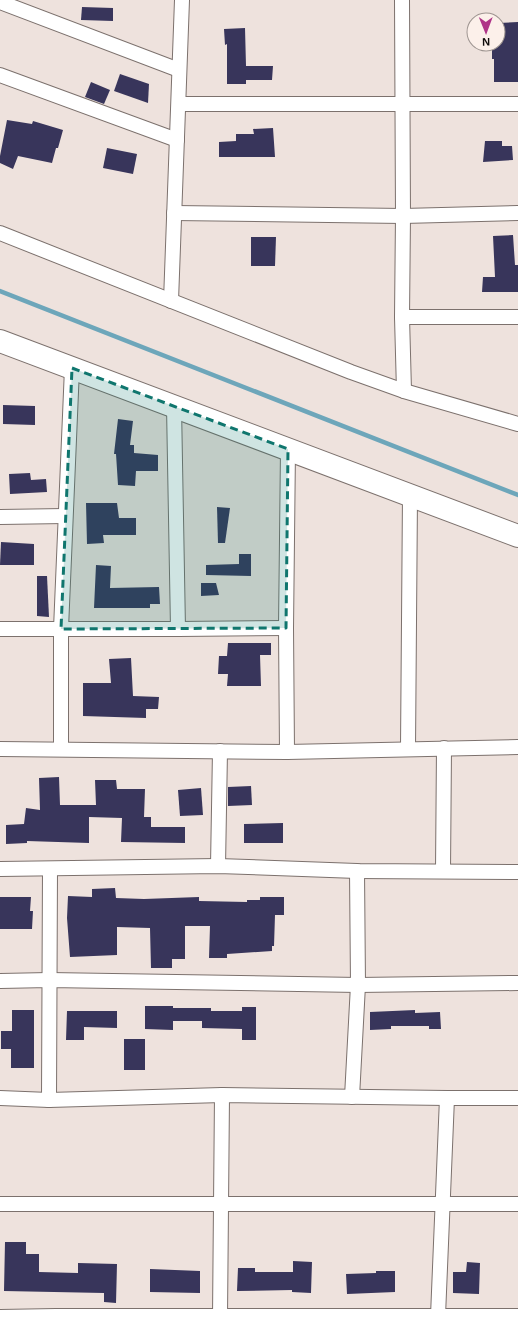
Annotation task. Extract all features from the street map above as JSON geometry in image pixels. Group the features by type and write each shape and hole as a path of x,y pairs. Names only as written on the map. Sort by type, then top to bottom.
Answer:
{"main road":[{"path":"0,341 518,536"}],"street":[{"path":"171,301 182,0"},
{"path":"402,0 402,317 404,391"},
{"path":"0,2 179,70"},
{"path":"0,75 177,140"},
{"path":"179,104 518,104"},
{"path":"174,213 403,216 518,213"},
{"path":"0,233 351,372 404,391 518,424"},
{"path":"402,317 518,317"},
{"path":"61,748 61,629 72,368"},
{"path":"174,406 178,629"},
{"path":"287,752 286,628 288,449"},
{"path":"408,749 410,495"},
{"path":"0,517 65,516"},
{"path":"0,629 286,628"},
{"path":"0,749 61,748 287,752 518,747"},
{"path":"443,871 444,748"},
{"path":"218,866 220,751"},
{"path":"0,869 218,866 357,871 518,872"},
{"path":"49,1100 50,869"},
{"path":"352,1097 358,985 357,871"},
{"path":"0,981 50,980 358,985 518,983"},
{"path":"220,1316 222,1095"},
{"path":"0,1098 49,1100 222,1095 518,1098"},
{"path":"438,1316 446,1098"},
{"path":"0,1204 518,1204"},
{"path":"0,1317 56,1319 220,1316 360,1320 438,1316 518,1316"}],"highlighted area":[{"path":"72,368 288,449 286,628 61,629"}],"building":[{"path":"82,7 113,8 113,21 81,20"},
{"path":"518,22 518,82 494,82 494,59 492,59 492,52 506,52 506,23"},
{"path":"245,28 246,66 273,66 272,80 246,80 246,84 227,84 227,44 225,45 224,29"},
{"path":"120,74 149,84 148,103 114,91"},
{"path":"91,82 110,90 104,104 85,97"},
{"path":"7,120 32,124 33,121 63,130 52,163 18,156 13,169 0,163"},
{"path":"273,128 275,157 219,157 219,142 236,141 236,134 254,134 253,129"},
{"path":"485,141 502,141 502,146 512,146 513,160 483,162"},
{"path":"107,148 137,154 133,174 103,168"},
{"path":"513,235 515,265 518,265 518,292 482,292 483,277 495,277 493,236"},
{"path":"251,237 276,237 275,266 251,266"},
{"path":"3,405 35,406 35,425 3,424"},
{"path":"118,419 133,421 130,445 134,445 134,453 158,455 158,471 136,471 135,486 118,485 116,454 114,454"},
{"path":"30,473 31,480 46,479 47,492 10,494 9,474"},
{"path":"86,503 117,503 119,518 136,518 136,535 103,535 104,543 87,544"},
{"path":"217,507 230,508 225,543 218,543"},
{"path":"1,542 34,544 34,565 0,565"},
{"path":"239,554 251,554 251,576 206,575 206,565 239,564"},
{"path":"96,565 111,566 110,588 159,587 160,604 150,604 150,608 94,608"},
{"path":"37,576 47,576 49,617 37,616"},
{"path":"201,583 216,583 219,595 201,596"},
{"path":"228,643 271,643 271,655 260,655 261,686 227,686 228,674 218,674 219,656 227,656"},
{"path":"131,658 133,696 159,697 158,709 146,709 146,718 83,716 83,683 111,683 109,659"},
{"path":"59,777 60,805 96,805 95,780 116,780 117,789 145,789 144,817 151,817 151,827 185,827 185,843 121,842 122,818 89,817 89,843 27,841 27,843 6,844 6,825 24,824 26,808 40,810 39,778"},
{"path":"251,786 252,805 228,806 228,787"},
{"path":"201,788 203,815 180,816 178,790"},
{"path":"283,823 283,843 244,843 244,824"},
{"path":"115,888 116,898 144,899 199,897 199,901 247,902 247,900 260,900 260,897 284,897 284,915 275,915 274,946 272,946 272,951 227,954 227,958 209,958 210,926 185,926 185,959 172,959 172,968 151,968 150,928 117,927 117,955 70,957 67,918 68,896 92,897 92,889"},
{"path":"0,897 31,897 30,911 33,911 32,929 0,929"},
{"path":"145,1006 211,1008 211,1011 242,1011 242,1007 256,1007 256,1040 242,1040 242,1029 202,1028 202,1021 173,1021 173,1030 145,1029"},
{"path":"12,1010 34,1010 34,1068 11,1068 11,1049 1,1049 1,1031 12,1031"},
{"path":"415,1010 415,1013 440,1012 441,1029 429,1029 429,1026 391,1026 391,1029 370,1030 370,1012"},
{"path":"67,1011 117,1011 117,1028 84,1027 84,1040 66,1040"},
{"path":"124,1039 145,1039 145,1070 124,1070"},
{"path":"5,1242 26,1242 26,1254 39,1254 39,1272 78,1273 78,1263 117,1264 116,1303 104,1302 104,1293 4,1291"},
{"path":"293,1261 312,1262 311,1293 292,1292 292,1290 237,1291 238,1268 255,1268 255,1272 293,1272"},
{"path":"467,1262 480,1263 479,1294 453,1293 453,1272 466,1272"},
{"path":"150,1269 200,1271 200,1293 150,1292"},
{"path":"376,1271 395,1271 395,1292 347,1294 346,1274 376,1273"}],"waterway":[{"path":"0,291 518,495"}]}
